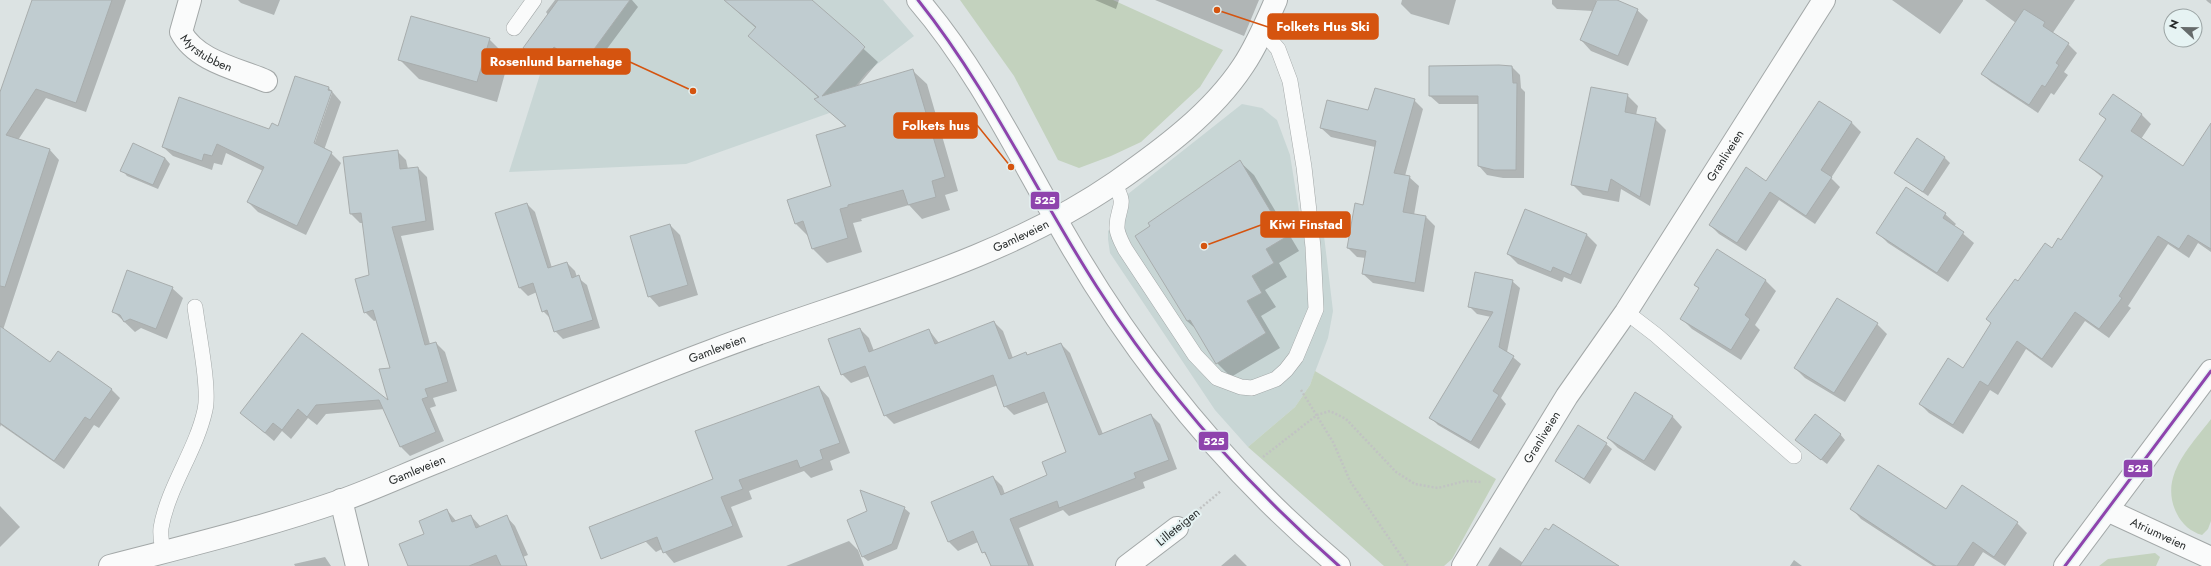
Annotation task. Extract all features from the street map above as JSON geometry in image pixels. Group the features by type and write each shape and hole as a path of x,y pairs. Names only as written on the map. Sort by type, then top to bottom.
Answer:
{"street":[{"name":"Myrstubben","path":"190,0 181,32 187,43 201,54 266,81"},
{"path":"918,0 960,56 1123,328 1195,423 1266,499 1339,566"},
{"name":"Gamleveien","path":"110,566 234,534 341,500 713,350 882,292 937,271 1012,239 1056,218 1114,184 1177,136 1217,98 1245,64 1263,32 1276,0"},
{"name":"Granliveien","path":"1463,566 1567,396 1626,312 1824,0"},
{"path":"2065,566 2211,371"},
{"path":"341,500 357,566"},
{"name":"Atriumveien","path":"2107,510 2211,558"},
{"name":"Lilleteigen","path":"1127,566 1177,528"}],"lane":[{"path":"514,28 534,0"},
{"path":"1114,184 1121,195 1122,202 1117,228 1120,238 1182,335 1206,368 1227,383 1252,388 1276,379 1286,370 1296,357 1316,309 1313,247 1297,113 1285,62 1278,49 1263,32"},
{"path":"163,552 161,528 166,509 200,429 206,408 194,307"},
{"path":"1626,312 1656,335 1794,456"}],"path":[{"path":"1286,370 1317,415 1333,442 1350,481 1408,566"},
{"path":"1262,458 1317,415 1330,411 1346,419 1396,472 1415,484 1438,488 1465,481 1482,482 1508,492"},
{"name":"Lilleteigen","path":"1177,528 1227,486"}],"shaded area":[{"path":"591,0 883,0 914,36 867,72 835,111 686,164 509,172 543,65"},
{"path":"1242,104 1262,108 1277,120 1290,155 1301,223 1322,219 1333,311 1328,338 1310,385 1295,407 1248,447 1215,410 1110,253 1108,239 1108,231 1127,209 1128,194"}],"green space":[{"path":"960,0 1113,0 1223,50 1200,87 1141,142 1111,156 1079,168 1058,160 1014,76"},
{"path":"1315,371 1496,479 1452,559 1444,566 1384,566 1248,447 1295,407 1310,385"},
{"path":"2211,419 2211,521 2208,529 2202,535 2191,530 2179,518 2172,500 2171,487 2179,463 2194,440"},
{"path":"2155,553 2160,557 2156,566 2099,566 2108,559"}],"building":[{"path":"32,0 112,0 76,103 36,89 6,135 50,149 5,287 0,286 0,92"},
{"path":"558,0 630,0 581,67 554,47 543,63 523,48"},
{"path":"724,0 812,0 858,40 865,47 822,96 913,69 945,177 932,181 936,197 908,205 903,190 848,205 848,207 840,209 848,238 812,249 803,221 795,224 787,200 831,186 816,135 846,126 814,99 819,97 748,36 756,27"},
{"path":"1597,0 1617,0 1638,9 1618,56 1580,40"},
{"path":"2024,9 2045,22 2043,26 2069,43 2056,63 2059,65 2045,87 2042,85 2029,105 1981,74"},
{"path":"411,16 490,38 477,82 398,60"},
{"path":"1429,66 1512,66 1513,83 1517,83 1516,170 1494,170 1478,166 1478,96 1429,96"},
{"path":"295,76 329,87 328,90 332,91 314,143 332,152 297,226 247,202 264,167 217,144 212,156 204,154 202,161 162,147 179,97 269,129 272,123 278,126"},
{"path":"1591,87 1628,94 1625,112 1656,118 1640,197 1611,179 1608,192 1571,185"},
{"path":"1375,88 1415,99 1394,173 1410,176 1403,212 1426,216 1415,283 1362,274 1366,251 1347,248 1355,203 1363,205 1376,141 1320,128 1327,100 1368,110"},
{"path":"2113,94 2142,114 2131,131 2183,166 2211,123 2211,249 2188,235 2179,249 2158,236 2119,296 2122,298 2099,329 2075,312 2042,359 2017,341 1988,386 1980,381 1953,425 1919,404 1948,358 1963,368 1991,323 1986,319 2015,279 2018,281 2045,243 2052,248 2058,238 2061,240 2103,176 2079,160 2106,119 2099,114"},
{"path":"1819,101 1852,122 1821,170 1832,177 1806,216 1770,192 1737,243 1709,225 1746,167 1766,181"},
{"path":"1917,138 1945,157 1923,192 1894,173"},
{"path":"133,143 165,158 153,185 120,171"},
{"path":"398,150 400,169 418,167 426,221 392,227 425,345 436,342 448,382 425,389 428,397 422,399 436,432 400,447 379,400 316,405 307,417 298,409 282,430 273,423 265,433 240,413 302,333 388,400 379,369 390,368 373,310 364,313 355,279 369,275 361,213 350,214 343,157"},
{"path":"1240,160 1286,237 1266,249 1274,263 1252,276 1262,293 1247,301 1266,333 1216,364 1190,320 1187,321 1135,236 1150,226 1148,223"},
{"path":"1906,187 1946,213 1943,218 1964,232 1937,273 1876,233"},
{"path":"527,203 548,268 567,262 572,278 579,275 593,320 554,332 547,310 542,312 533,283 519,288 495,213"},
{"path":"1525,209 1587,234 1571,275 1553,267 1551,272 1507,254"},
{"path":"670,224 688,285 648,297 630,236"},
{"path":"1717,249 1766,280 1745,315 1750,319 1731,350 1680,319 1699,288 1694,285"},
{"path":"127,270 173,287 156,329 130,319 124,322 120,315 112,312"},
{"path":"1475,272 1513,280 1499,347 1514,356 1493,391 1499,395 1471,442 1429,418 1493,312 1468,307"},
{"path":"1837,298 1878,323 1834,393 1794,368"},
{"path":"994,321 1009,359 1026,352 1027,355 1061,343 1099,435 1151,414 1169,460 1134,473 1136,478 1059,508 1057,501 1010,519 1029,566 991,566 985,552 982,553 973,531 948,542 931,502 993,476 1001,495 1047,475 1042,462 1066,452 1044,392 1004,407 993,375 884,416 865,366 841,375 828,339 860,328 869,352 929,329 935,344"},
{"path":"0,326 50,362 58,351 112,389 90,420 85,417 54,461 0,423"},
{"path":"819,386 840,443 820,450 823,459 800,468 797,460 739,480 743,489 721,497 733,526 663,553 657,537 601,559 589,527 713,479 695,431"},
{"path":"1635,392 1673,416 1644,461 1607,438"},
{"path":"1815,414 1841,434 1821,460 1795,440"},
{"path":"1578,425 1607,443 1584,479 1555,461"},
{"path":"1878,465 1946,509 1962,485 2018,522 1994,557 1973,542 1957,566 1936,566 1850,509"},
{"path":"860,490 905,507 892,544 862,557 847,520 867,511"},
{"path":"447,509 452,522 471,515 476,528 507,515 527,566 501,566 496,555 469,566 408,566 399,544 424,534 419,521"},
{"path":"1553,524 1619,566 1520,566 1545,528 1549,530"}],"transit line":[{"name":"525","path":"918,0 944,34 967,69 990,105 1053,215 1097,287 1150,363 1178,400 1239,469 1271,503 1339,566"},
{"name":"525","path":"2065,566 2211,371"}],"place":[{"name":"Folkets Hus Ski","path":"1217,10"},
{"name":"Rosenlund barnehage","path":"693,91"},
{"name":"Folkets hus","path":"1011,167"},
{"name":"Kiwi Finstad","path":"1204,246"}]}
